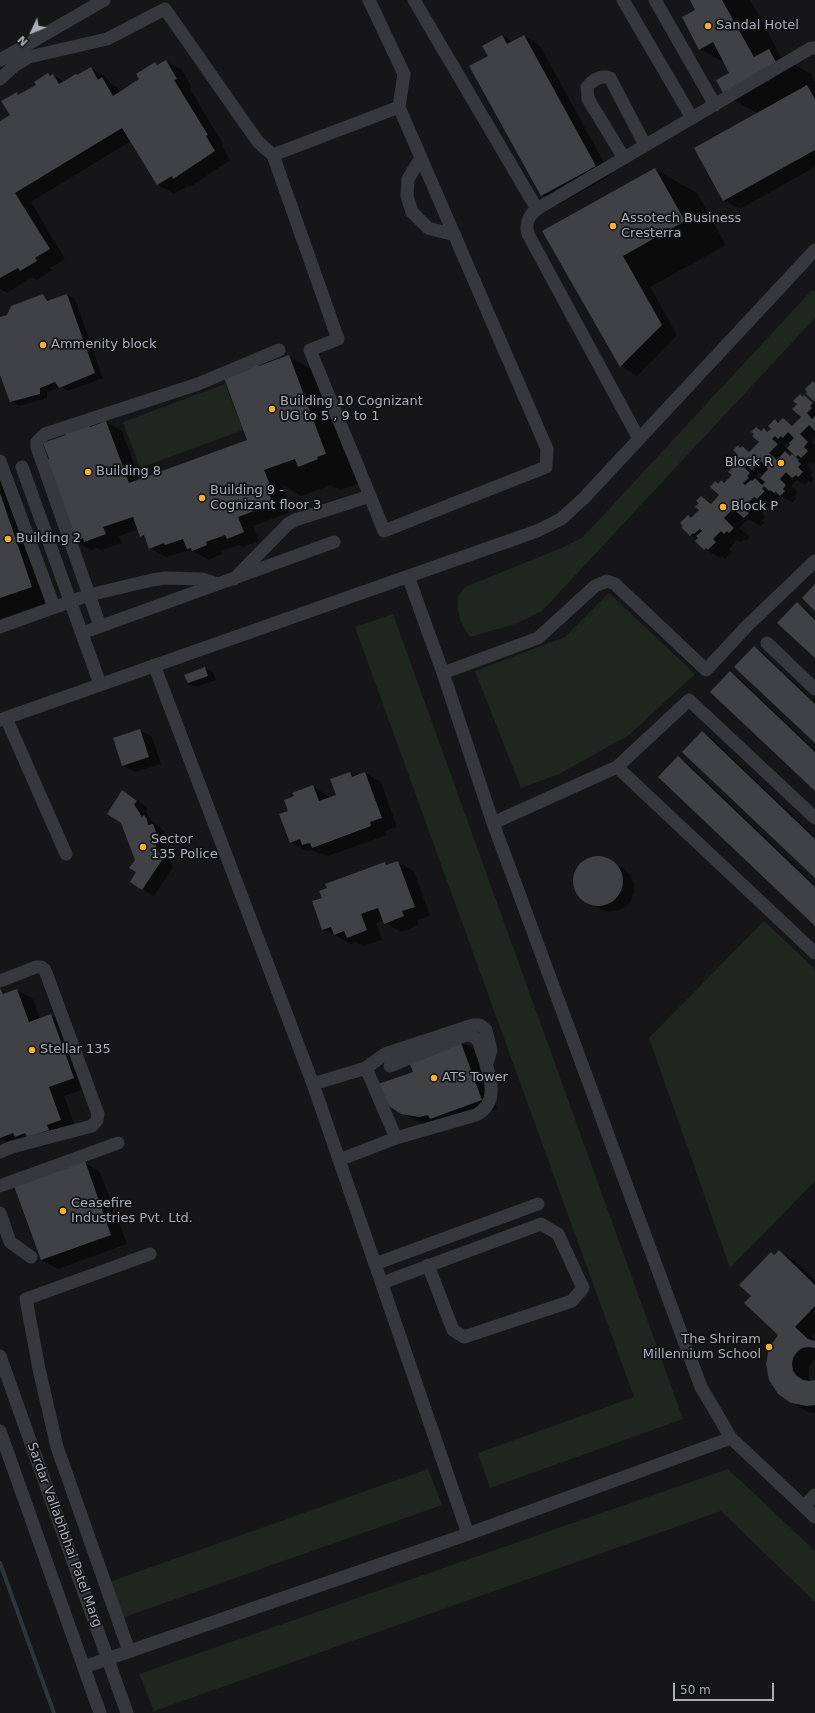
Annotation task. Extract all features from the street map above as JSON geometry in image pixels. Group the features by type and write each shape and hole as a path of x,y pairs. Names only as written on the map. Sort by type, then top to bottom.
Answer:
{"street":[{"path":"0,79 14,66 22,55 104,0"},
{"path":"0,60 22,55 29,57 107,39 164,5 258,142 273,155 338,338 310,350 384,532 546,467 547,449 400,107 404,74 369,0"},
{"path":"414,0 537,209"},
{"path":"623,0 692,118"},
{"path":"655,0 715,105"},
{"path":"638,439 528,234 526,226 530,214 644,145 811,48 815,48"},
{"path":"624,158 588,99 587,87 592,81 605,76 610,78 644,145"},
{"path":"273,155 400,107"},
{"path":"422,158 408,179 407,196 412,212 428,228 455,235"},
{"path":"66,854 3,719 537,531 561,520 584,498 814,254"},
{"path":"100,626 36,442 45,434 198,384 279,350"},
{"path":"0,461 54,607"},
{"path":"22,467 100,684"},
{"path":"234,579 288,524 295,520 370,496"},
{"path":"82,633 334,542"},
{"path":"443,673 538,638 595,586 607,582 615,584 706,670 747,626 815,561"},
{"path":"408,576 443,673 493,823 701,1387 731,1438 815,1517"},
{"path":"0,627 89,594 152,580 166,578 202,579 217,584"},
{"path":"767,643 815,689"},
{"path":"154,665 313,1084 468,1534"},
{"path":"493,823 617,766 689,700 815,818"},
{"path":"617,766 815,953"},
{"path":"0,981 36,967 41,967 45,970 98,1114 97,1120 92,1126 12,1147 0,1152"},
{"path":"313,1084 366,1068 385,1054 473,1025 480,1025 486,1030 491,1050 486,1066"},
{"path":"340,1160 396,1138 476,1115 484,1111 489,1105 492,1083 476,1038 466,1035 390,1066"},
{"path":"366,1068 396,1138"},
{"path":"0,1186 118,1143"},
{"path":"375,1264 538,1204"},
{"path":"1,1219 5,1242 10,1242 32,1257"},
{"path":"382,1283 428,1265 541,1224 558,1234 583,1288 572,1300 464,1337 453,1330 428,1265"},
{"path":"130,1651 57,1447 39,1369 26,1299 150,1254"},
{"name":"Sardar Vallabhbhai Patel Marg","path":"0,1356 127,1713"},
{"name":"Sardar Vallabhbhai Patel Marg","path":"0,1431 100,1713"},
{"path":"84,1667 468,1534 731,1438"},
{"path":"804,1506 815,1495"}],"shaded area":[{"path":"812,290 815,292 815,318 542,611 515,624 470,637 462,624 458,609 458,598 465,587 564,547 583,537"},
{"path":"225,384 243,430 140,468 123,422"},
{"path":"609,593 695,674 629,735 559,774 521,788 475,671 565,637"},
{"path":"393,614 683,1419 490,1488 478,1453 634,1397 355,627"},
{"path":"764,921 815,969 815,1181 730,1268 649,1038"},
{"path":"428,1469 442,1505 122,1618 109,1582"},
{"path":"728,1469 815,1551 815,1602 721,1511 154,1711 139,1674"}],"building":[{"path":"690,0 722,0 754,57 769,49 778,66 724,95 716,80 729,73 713,42 699,50 682,17 695,10"},
{"path":"502,35 507,44 524,35 596,166 541,196 469,66 488,56 482,46"},
{"path":"166,60 177,79 174,80 208,135 206,136 215,151 173,179 172,176 157,185 122,128 15,193 50,249 35,258 37,261 20,271 18,268 0,278 0,121 10,115 1,101 17,92 18,95 36,85 34,82 48,73 50,76 53,74 59,84 91,67 98,80 102,77 113,96 139,79 136,74 155,62 157,65"},
{"path":"807,85 815,99 815,150 723,201 694,148"},
{"name":"Assotech Business Cresterra","path":"655,168 685,221 623,256 662,325 620,367 542,231"},
{"name":"Ammenity block","path":"43,294 47,301 67,294 95,373 59,388 55,382 40,388 40,394 10,402 0,375 0,317 7,315 11,306"},
{"path":"289,355 326,454 298,467 295,459 264,470 272,490 268,491 273,504 238,517 244,532 227,539 225,535 206,542 207,545 192,551 191,548 187,549 183,539 165,545 164,543 149,549 144,535 140,537 133,517 103,527 106,534 84,542 83,538 74,542 46,460 49,459 43,443 66,435 65,433 89,424 90,427 106,421 129,483 247,440 224,378 257,362 259,366"},
{"path":"813,381 815,383 815,402 806,394 807,392 805,389"},
{"path":"800,394 803,397 804,395 813,403 810,406 812,408 807,413 812,419 815,416 815,431 809,425 800,434 808,442 804,447 808,451 801,458 798,455 796,457 787,448 790,445 789,443 794,438 788,432 783,438 781,436 778,439 775,436 772,439 778,444 769,453 777,460 785,451 790,456 792,454 799,460 798,461 801,464 798,467 803,472 798,477 796,475 792,478 786,472 780,479 786,485 783,489 785,491 780,496 776,492 774,493 770,490 769,491 764,486 762,489 765,491 757,499 754,497 746,505 750,508 746,511 749,513 744,518 733,509 724,518 734,528 729,533 727,531 724,534 721,531 713,539 716,542 708,550 706,548 704,550 695,541 698,538 696,536 702,531 700,529 690,536 681,527 683,526 680,523 688,515 691,518 699,510 695,507 699,503 696,501 701,496 711,504 719,495 710,487 715,481 718,484 721,480 724,483 732,475 728,472 736,464 739,467 741,465 750,473 747,476 749,478 743,483 745,485 755,478 762,485 765,482 760,478 768,469 761,461 752,470 747,465 745,467 738,461 739,460 736,457 738,455 733,450 738,445 740,448 742,446 749,452 759,442 752,436 754,434 751,432 756,427 761,431 764,428 767,432 771,429 768,426 775,419 778,423 783,418 792,426 801,417 792,409 797,404 793,401"},
{"name":"Building 2","path":"0,493 32,587 0,598"},
{"path":"815,584 815,611 802,598"},
{"path":"797,602 815,620 815,658 777,623"},
{"path":"754,646 815,704 815,743 734,667"},
{"path":"205,667 208,676 188,683 184,675"},
{"path":"730,671 815,752 815,791 710,692"},
{"path":"140,729 149,757 122,766 113,738"},
{"path":"702,731 815,839 815,878 682,752"},
{"path":"678,756 815,887 815,926 658,777"},
{"path":"350,772 352,777 365,772 382,818 370,822 371,826 312,848 310,843 302,845 300,839 290,843 279,814 288,811 284,800 294,796 292,793 313,785 319,801 336,795 330,779"},
{"name":"Sector 135 Police","path":"122,790 137,801 134,804 142,817 144,815 147,819 148,825 153,824 156,832 151,834 162,860 142,890 130,882 136,872 129,868 135,860 121,823 107,814"},
{"path":"598,856 607,858 618,867 623,881 621,890 612,901 598,906 589,904 578,895 573,881 575,872 584,861"},
{"path":"398,861 415,907 402,911 404,916 384,924 378,908 361,914 367,930 347,938 344,931 334,935 331,927 322,930 312,901 322,898 319,891 327,888 325,884 385,862 386,865"},
{"name":"Stellar 135","path":"0,988 3,994 17,989 29,1022 51,1014 74,1078 49,1087 61,1120 47,1125 49,1130 27,1137 25,1133 15,1137 13,1133 0,1138"},
{"name":"ATS Tower","path":"460,1040 482,1100 430,1119 428,1115 419,1117 401,1114 389,1106 378,1084 413,1072 408,1059"},
{"name":"Ceasefire Industries Pvt. Ltd.","path":"85,1161 111,1235 41,1260 14,1186"},
{"path":"779,1250 815,1285 815,1306 795,1327 808,1339 815,1341 815,1348 802,1348 793,1358 792,1364 793,1371 797,1376 803,1380 815,1380 815,1405 807,1406 791,1403 778,1394 769,1380 766,1364 769,1348 778,1335 744,1303 751,1296 739,1285 771,1252 774,1255"}],"waterway":[{"path":"0,1563 54,1713"}],"place":[{"name":"Sandal Hotel","path":"708,26"},
{"name":"Assotech Business Cresterra","path":"613,226"},
{"name":"Ammenity block","path":"43,345"},
{"name":"Building 10 Cognizant UG to 5 , 9 to 1","path":"272,409"},
{"name":"Block R","path":"781,463"},
{"name":"Building 8","path":"88,472"},
{"name":"Building 9 - Cognizant floor 3","path":"202,498"},
{"name":"Block P","path":"723,507"},
{"name":"Building 2","path":"8,539"},
{"name":"Sector 135 Police","path":"143,847"},
{"name":"Stellar 135","path":"32,1050"},
{"name":"ATS Tower","path":"434,1078"},
{"name":"Ceasefire Industries Pvt. Ltd.","path":"63,1211"},
{"name":"The Shriram Millennium School","path":"769,1347"}]}
